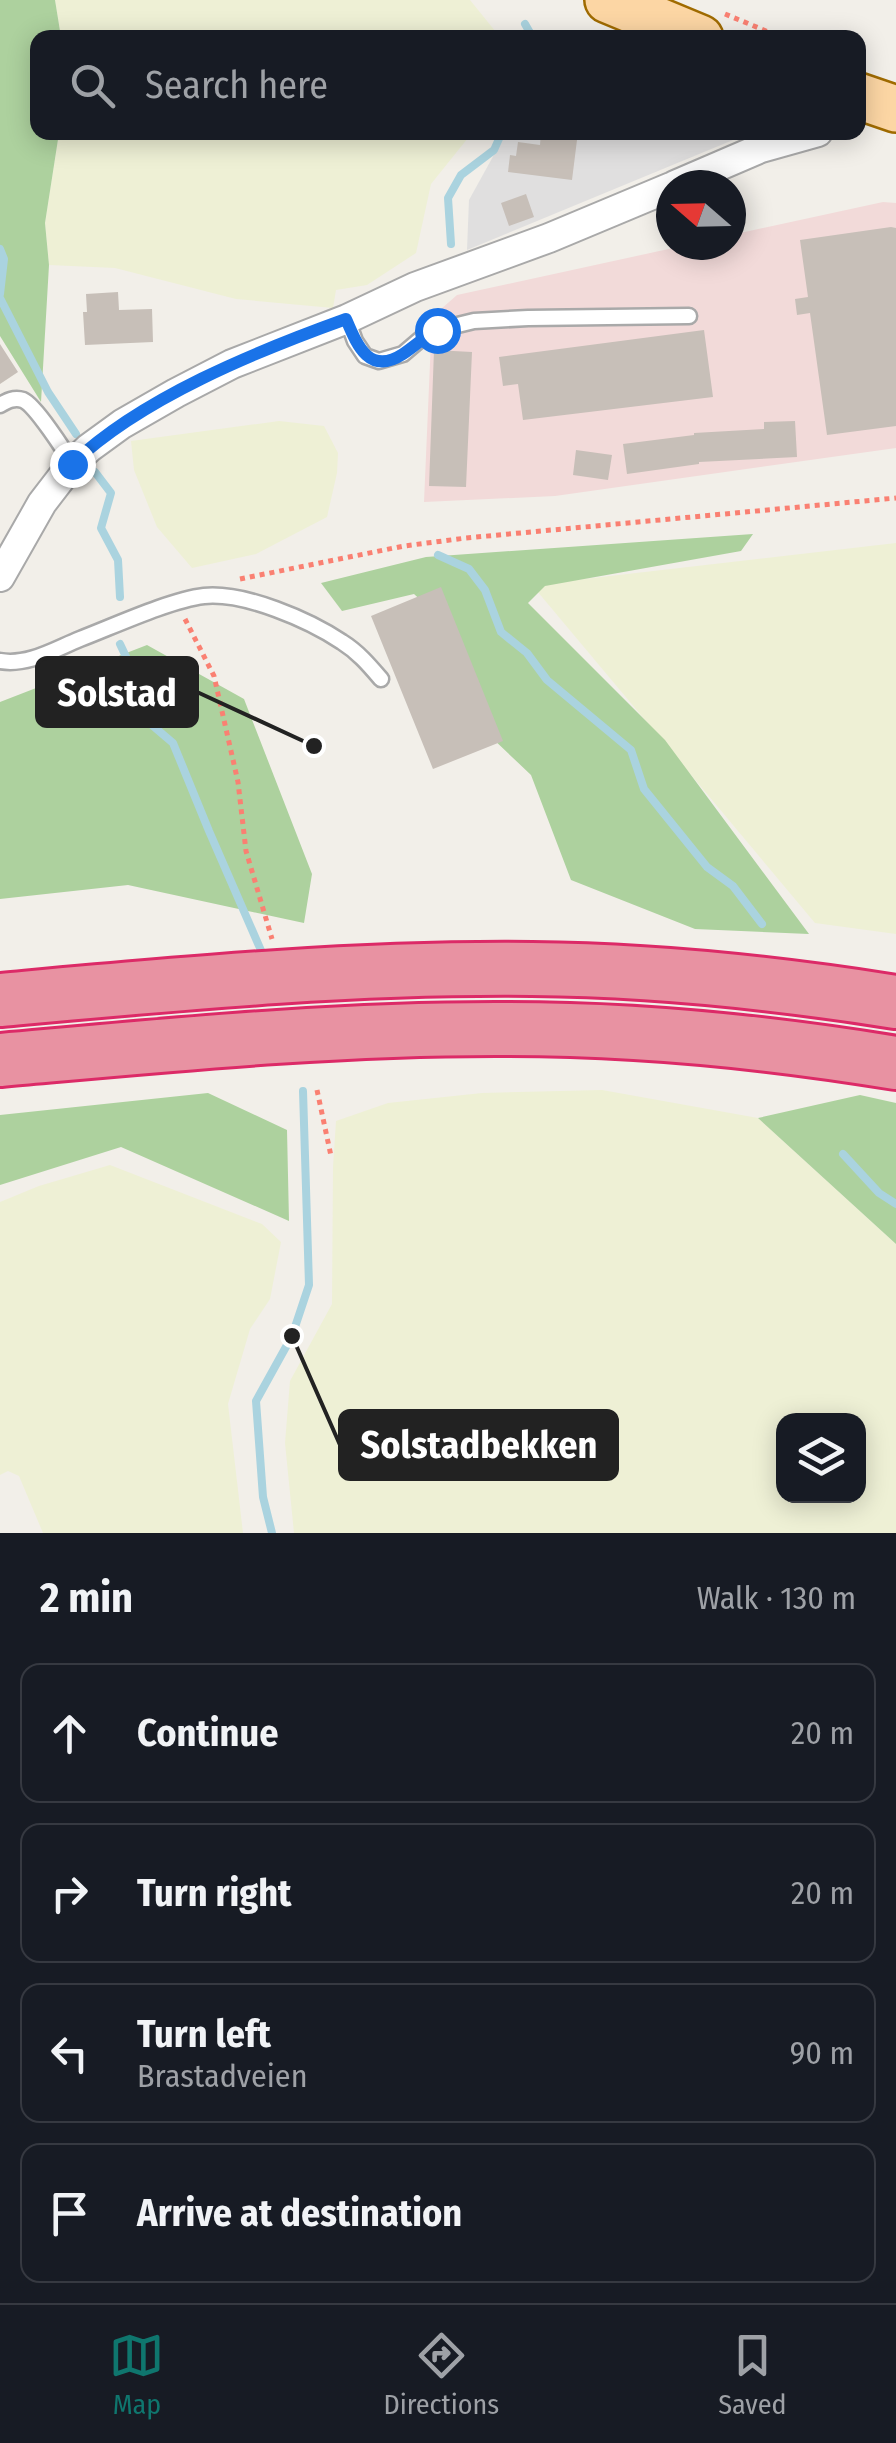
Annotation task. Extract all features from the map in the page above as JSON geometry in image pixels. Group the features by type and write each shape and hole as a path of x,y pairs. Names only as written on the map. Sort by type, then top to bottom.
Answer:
{"highway":[{"path":"0,1000 338,973 533,969 726,979 896,1002"},
{"path":"0,1060 326,1034 509,1029 632,1032 896,1063"}],"main road":[{"path":"608,0 710,25"}],"street":[{"path":"710,170 789,140"},
{"path":"0,577 42,503 72,464 122,424 232,364 415,287 656,194"}],"lane":[{"path":"346,319 365,356 379,361 403,354 437,330 474,321 689,316"},
{"path":"0,406 11,399 32,407 72,464"},
{"path":"0,661 27,661 176,603 205,596 268,608 316,627 343,642 381,679"}],"path":[{"path":"710,25 738,30"},
{"path":"238,580 404,546 896,498"},
{"path":"176,603 214,676 238,782 246,851 276,950"},
{"path":"317,1090 331,1156"}],"shaded area":[{"path":"502,140 733,140 656,170 467,250 469,200"},
{"path":"883,202 896,203 896,448 555,496 424,502 432,317 457,295 656,252 656,260 746,260 746,232"}],"green space":[{"path":"0,0 55,0 60,30 30,30 30,140 58,140 45,223 49,265 41,402 0,336"},
{"path":"55,0 470,0 494,30 60,30"},
{"path":"58,140 466,140 431,184 416,253 367,285 336,290 333,308 236,299 115,268 49,265 45,223"},
{"path":"279,421 324,426 338,453 327,517 256,554 192,568 157,527 134,470 131,441"},
{"path":"753,534 741,551 545,586 528,603 665,740 809,934 695,929 571,880 531,775 471,718 440,618 414,594 342,611 321,583 426,557"},
{"path":"896,543 896,934 815,923 532,585"},
{"path":"147,645 244,699 312,874 304,923 128,885 0,899 0,702"},
{"path":"602,1090 758,1118 896,1244 896,1533 294,1533 285,1443 290,1381 332,1304 336,1121 388,1103 482,1093"},
{"path":"208,1093 287,1130 289,1221 121,1147 0,1185 0,1115"},
{"path":"860,1095 896,1103 896,1244 758,1118"},
{"path":"110,1165 262,1224 281,1242 270,1299 250,1329 228,1404 243,1533 43,1533 19,1476 8,1471 0,1475 0,1202"}],"building":[{"path":"540,140 577,140 572,180 508,172 510,155 516,156 518,142 540,145"},
{"path":"526,194 534,217 509,226 501,203"},
{"path":"896,228 896,426 827,435 810,313 797,315 795,299 808,297 800,240"},
{"path":"118,292 119,310 152,309 153,342 85,345 86,294"},
{"path":"704,330 713,397 523,420 518,384 503,386 499,357"},
{"path":"0,344 18,372 0,384"},
{"path":"434,350 472,352 466,487 429,486"},
{"path":"795,421 797,457 699,462 627,474 623,444 694,433 764,429 764,422"},
{"path":"576,450 612,455 608,480 573,475"},
{"path":"441,587 503,741 433,769 371,616"}],"waterway":[{"path":"525,24 528,30"},
{"path":"451,244 448,198 461,175 494,150 498,140"},
{"path":"0,249 4,259 0,294"},
{"path":"0,298 48,392 76,434"},
{"path":"95,472 111,493 101,528 118,560 120,597"},
{"path":"438,555 469,569 485,590 501,632 527,653 547,680 631,750 644,789 707,867 733,886 762,924"},
{"path":"120,644 137,680 146,720 173,743 263,955"},
{"path":"272,1533 263,1497 256,1401 292,1336 309,1285 303,1091"},
{"path":"843,1154 879,1193 896,1204"}],"place":[{"name":"Solstad","path":"314,746"},
{"name":"Solstadbekken","path":"292,1336"}],"route":[{"path":"72,464 122,424 176,393 232,364 316,330 346,319 365,356 379,361 403,354 437,330"}]}
